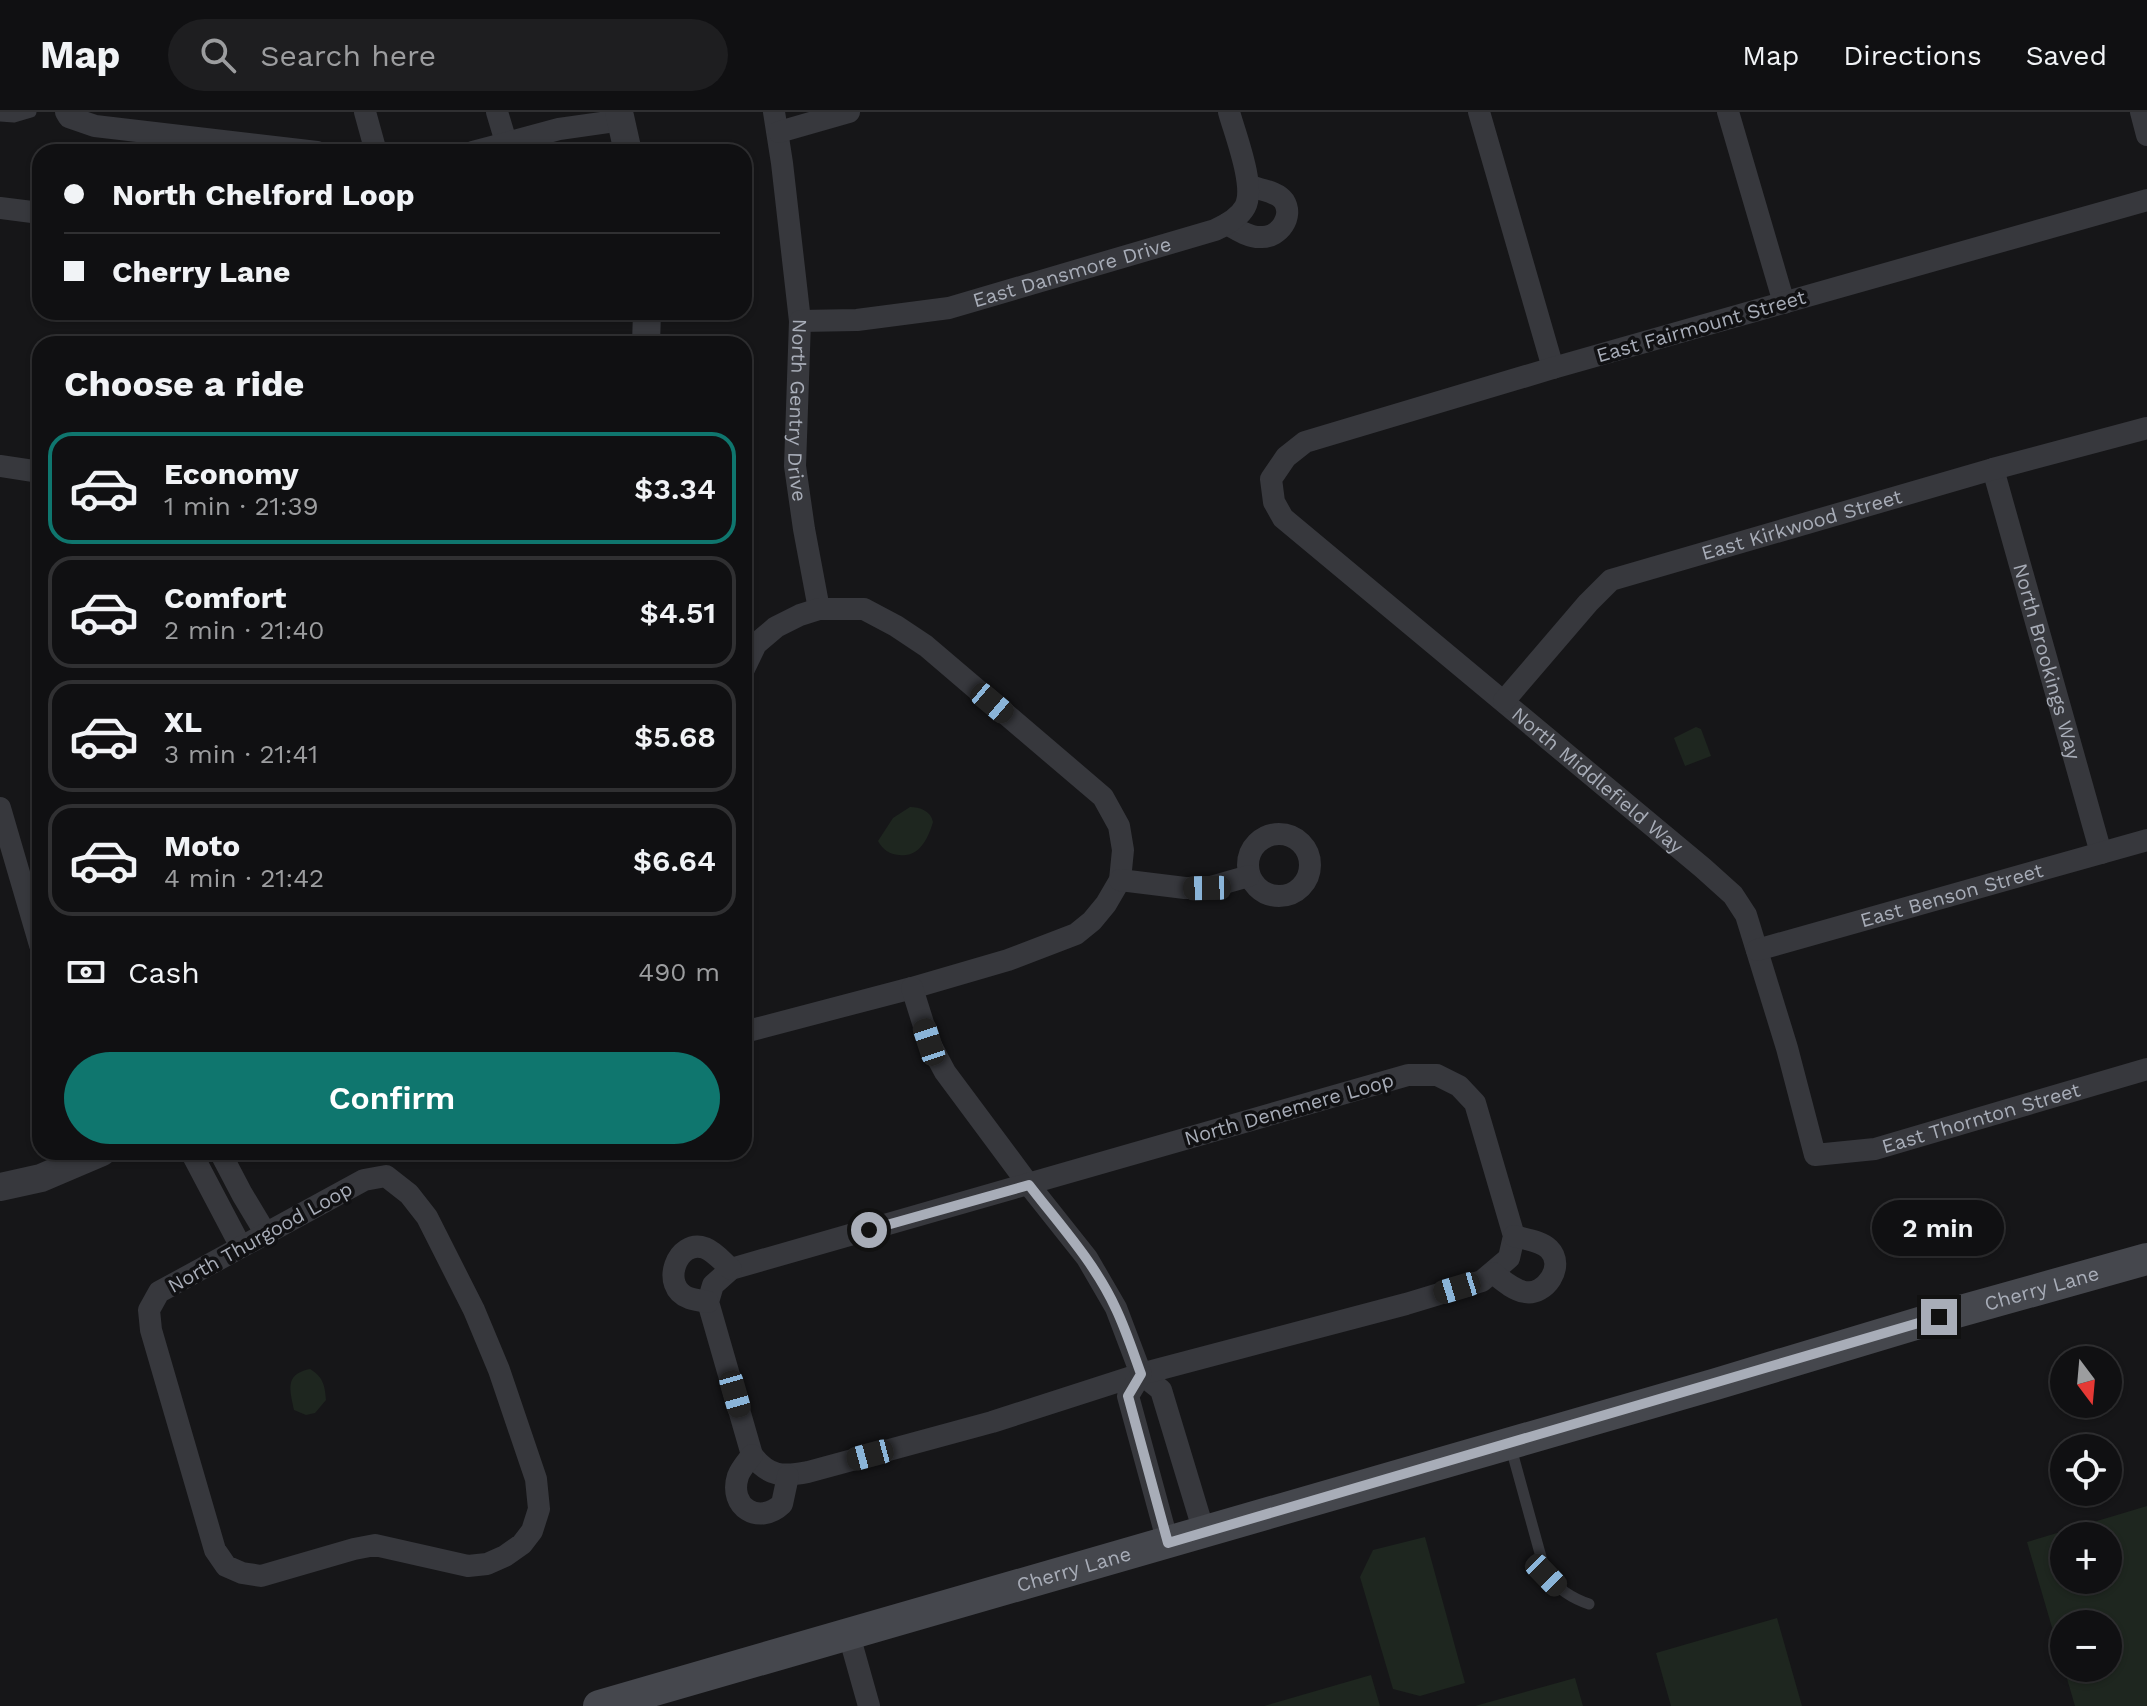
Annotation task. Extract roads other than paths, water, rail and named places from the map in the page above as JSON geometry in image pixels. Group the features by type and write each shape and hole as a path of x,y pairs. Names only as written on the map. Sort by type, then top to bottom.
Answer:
{"main road":[{"name":"Cherry Lane","path":"599,1706 2147,1259"}],"street":[{"path":"66,112 69,117 95,126 245,144"},
{"path":"365,112 374,144"},
{"path":"497,112 506,142"},
{"path":"776,122 849,112"},
{"path":"1479,112 1553,368"},
{"path":"1728,112 1784,303"},
{"path":"2141,112 2147,135"},
{"path":"1230,115 1250,186 1246,206 1227,224 1260,238 1271,236 1282,228 1286,220 1284,202 1277,195 1250,186"},
{"path":"499,144 621,116 626,144"},
{"name":"North Gentry Drive","path":"776,122 800,321 795,466 819,609"},
{"name":"East Fairmount Street","path":"1271,479 1286,457 1305,442 1553,368 2147,200"},
{"path":"0,208 32,212"},
{"name":"East Dansmore Drive","path":"800,321 857,320 949,308 1227,224"},
{"name":"East Kirkwood Street","path":"1504,701 1611,580 1993,469 2147,428"},
{"path":"0,466 32,471"},
{"name":"North Brookings Way","path":"1993,469 2101,853"},
{"name":"North Middlefield Way","path":"1271,479 1274,502 1283,518 1733,895 1746,915 1787,1048 1815,1155"},
{"path":"752,652 756,644 776,627 819,609 864,609 896,626 926,646 1103,797 1119,826 1123,850 1120,880 1106,904 1076,934 1008,960 752,1030"},
{"path":"0,808 32,918"},
{"name":"East Benson Street","path":"1757,950 2147,840"},
{"path":"1120,880 1207,888 1249,876"},
{"path":"912,988 929,1042 945,1072 1087,1258 1116,1308 1141,1374 1161,1390 1204,1532"},
{"name":"East Thornton Street","path":"1815,1155 1875,1149 2147,1069"},
{"name":"North Denemere Loop","path":"731,1269 1408,1075 1437,1075 1459,1086 1475,1103 1514,1236"},
{"path":"0,1187 41,1178 83,1160"},
{"path":"195,1160 241,1247"},
{"path":"224,1160 266,1234"},
{"name":"North Thurgood Loop","path":"386,1176 409,1194 427,1217 474,1310 515,1412 536,1479 539,1509 532,1531 522,1544 487,1564 468,1566 375,1545 261,1576 226,1566 215,1550 210,1535 151,1330 149,1310 159,1292 266,1234 364,1180 386,1176"},
{"path":"708,1302 686,1298 678,1290 674,1279 673,1265 681,1255 696,1247 713,1253 731,1269 713,1285 708,1302 752,1455 759,1465 769,1471 788,1476 992,1422 1141,1374 1482,1281 1509,1258 1514,1236 1549,1249 1554,1263 1553,1274 1546,1287 1534,1293 1516,1289 1493,1273"},
{"path":"1141,1374 1128,1396 1168,1543"},
{"path":"752,1455 737,1480 738,1500 750,1512 764,1514 777,1509 782,1504 788,1476"},
{"path":"849,1635 869,1706"}],"lane":[{"path":"0,116 14,117 31,112"},
{"path":"1509,1443 1546,1575 1574,1599 1589,1604"}]}
